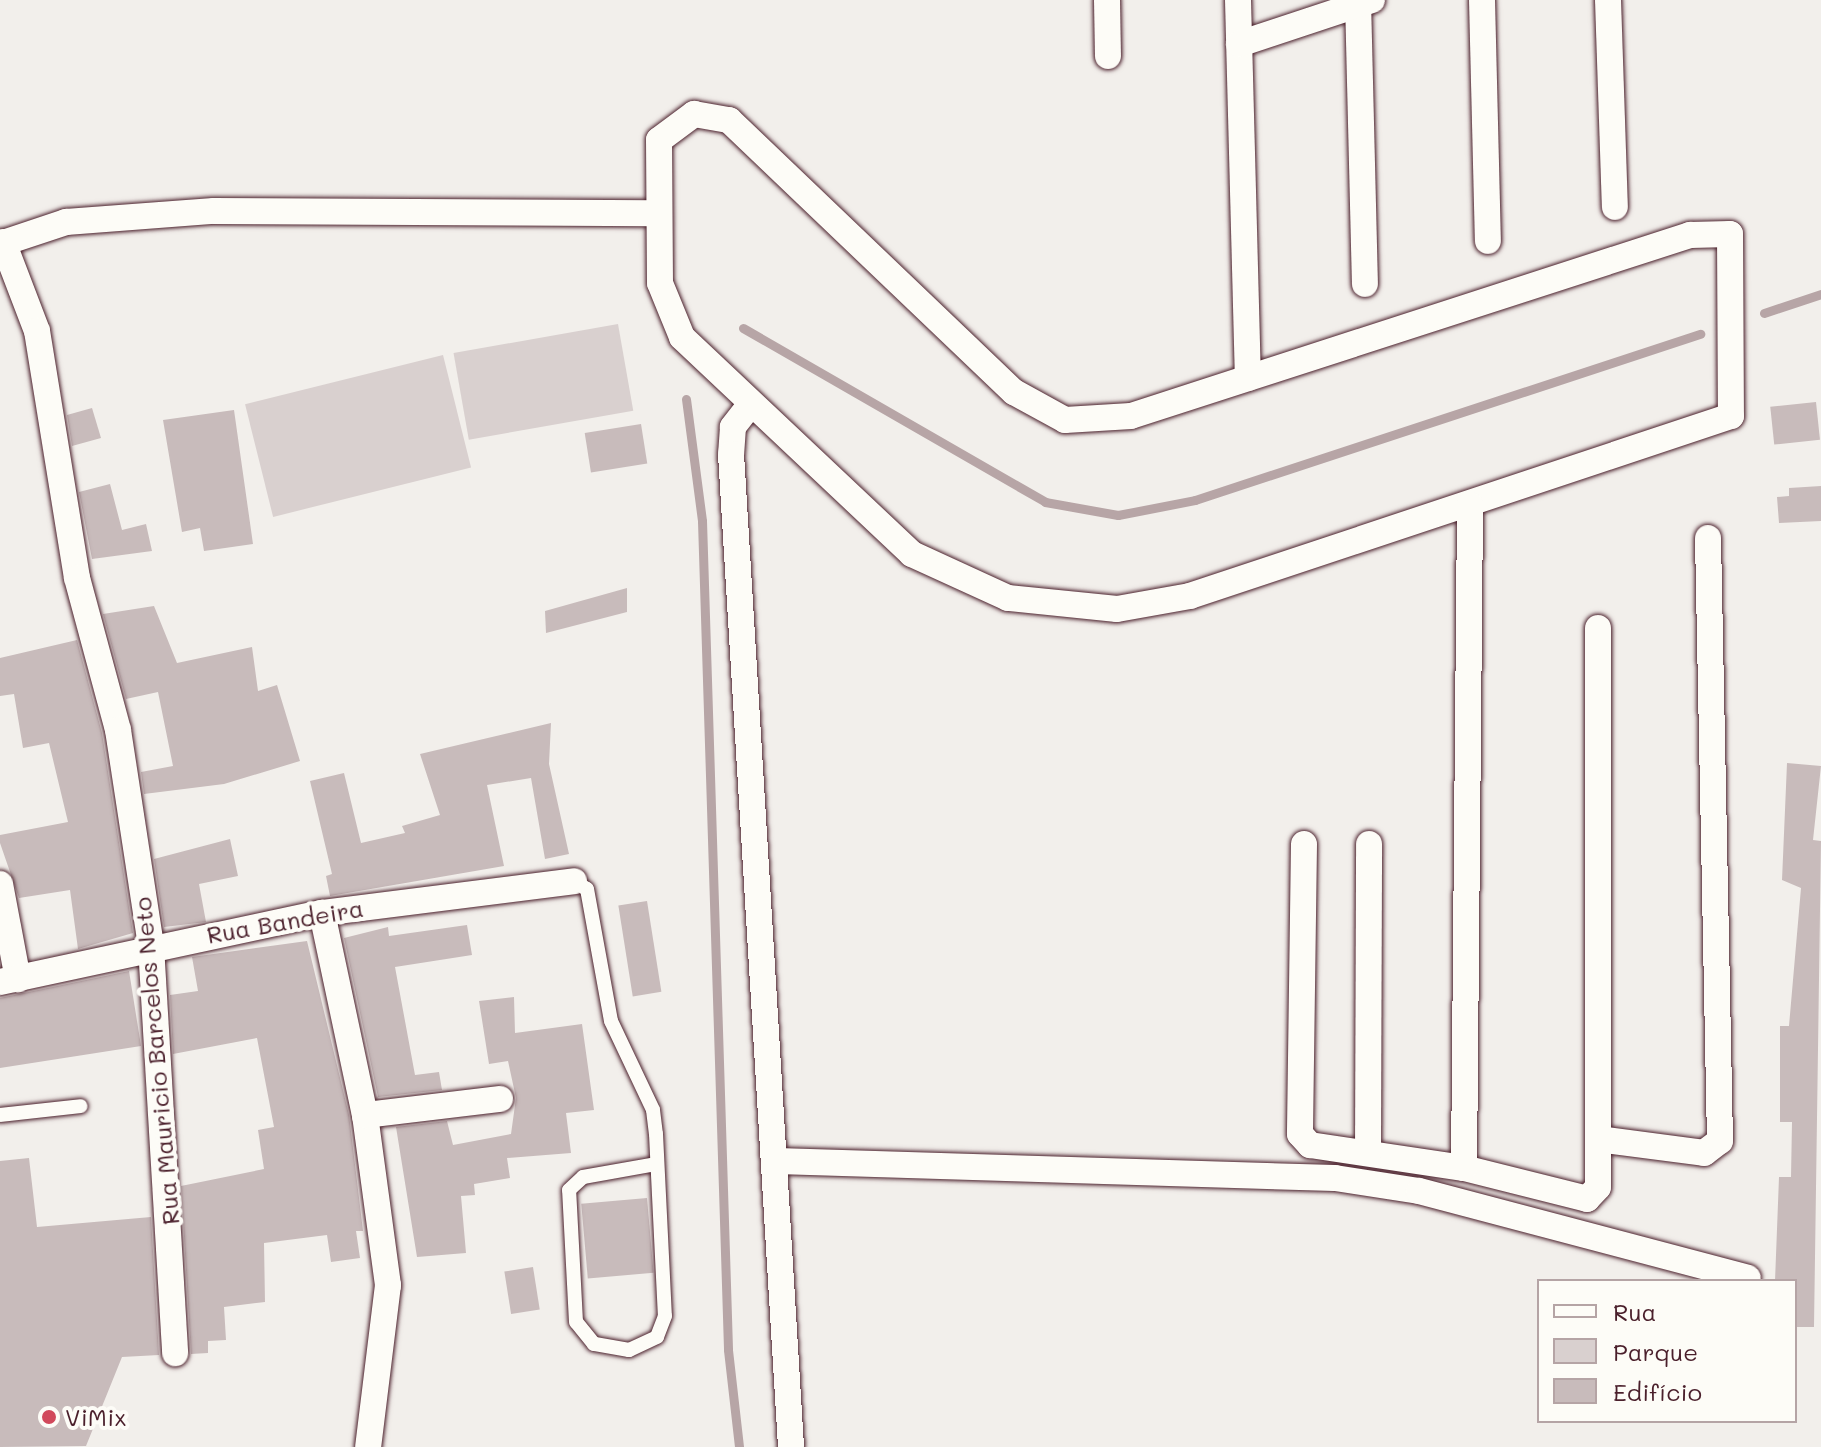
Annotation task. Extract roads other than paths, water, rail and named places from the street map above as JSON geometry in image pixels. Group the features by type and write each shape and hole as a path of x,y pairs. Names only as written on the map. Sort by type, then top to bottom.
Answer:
{"street":[{"path":"1107,0 1108,56"},
{"path":"1238,0 1248,378"},
{"path":"1482,0 1488,241"},
{"path":"1608,0 1615,207"},
{"path":"1239,44 1363,2 1365,284"},
{"path":"718,115 1014,392 1046,414 1109,422 1248,378 1690,235 1730,234 1731,416 1470,505 1154,604 1042,605 975,586 912,554 694,352 673,321 660,283 655,213 659,140 684,117 718,115"},
{"path":"2,243 66,222 214,211 655,213"},
{"name":"Rua Mauricio Barcelos Neto","path":"2,243 37,331 72,537 118,730 151,946 175,1353"},
{"path":"750,405 733,427 731,454 777,1161 791,1447"},
{"path":"1464,1168 1470,505"},
{"path":"1598,1139 1704,1153 1720,1141 1708,538"},
{"path":"1304,844 1300,1134 1310,1145 1464,1168 1587,1199 1598,1187 1598,628"},
{"path":"1368,1153 1369,844"},
{"name":"Rua Bandeira","path":"9,981 151,946 322,913 574,881"},
{"path":"0,884 9,981"},
{"path":"322,913 365,1115 388,1285 368,1447"},
{"path":"365,1115 500,1099"},
{"path":"777,1161 1379,1184 1748,1278"}],"lane":[{"path":"574,881 587,889 611,1021 653,1110 657,1164 665,1316 657,1337 629,1350 594,1344 576,1322 569,1190 583,1177 657,1164"},
{"path":"0,1115 81,1106"}],"waterway":[{"path":"1764,313 1821,294"},
{"path":"743,328 1045,502 1118,515 1195,500 1700,334"},
{"path":"686,399 702,521 728,1350 739,1447"}],"place":[{"name":"ViMix","path":"49,1417"}]}
